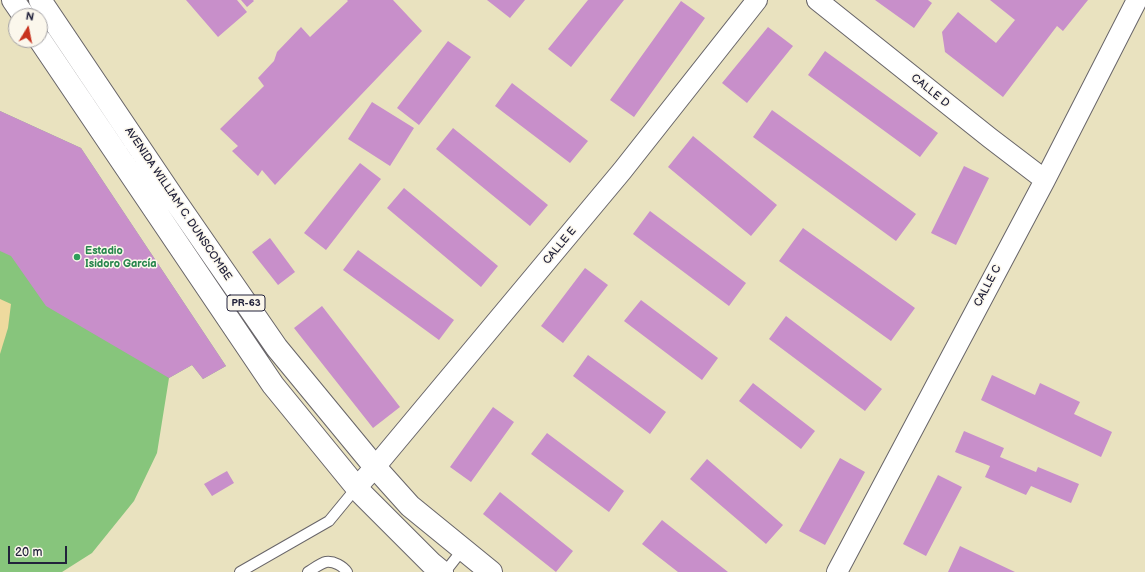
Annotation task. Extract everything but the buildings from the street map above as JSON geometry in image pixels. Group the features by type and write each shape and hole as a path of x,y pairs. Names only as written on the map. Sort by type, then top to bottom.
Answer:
{"main road":[{"name":"AVENIDA WILLIAM C. DUNSCOMBE","path":"40,0 174,199 277,348 410,506 491,572"},
{"path":"52,58 71,46"},
{"name":"AVENIDA WILLIAM C. DUNSCOMBE","path":"45,48 273,385 362,494 442,572"}],"street":[{"name":"CALLE E","path":"357,487 376,467 622,171 757,0"},
{"name":"CALLE D","path":"817,0 1045,180"},
{"name":"CALLE C","path":"837,572 1045,180 1137,0"}],"lane":[{"path":"240,572 329,521 357,487"},
{"path":"445,572 463,549"},
{"path":"308,572 326,562 334,563 343,567 346,572"}],"green space":[{"name":"Estadio Isidoro García","path":"0,111 81,148 226,366 203,379 192,365 169,378 157,453 134,501 92,553 62,572 0,572"}],"sand":[{"path":"0,299 11,304 8,328 0,354"}],"place":[{"name":"Estadio Isidoro García","path":"77,257"}]}
